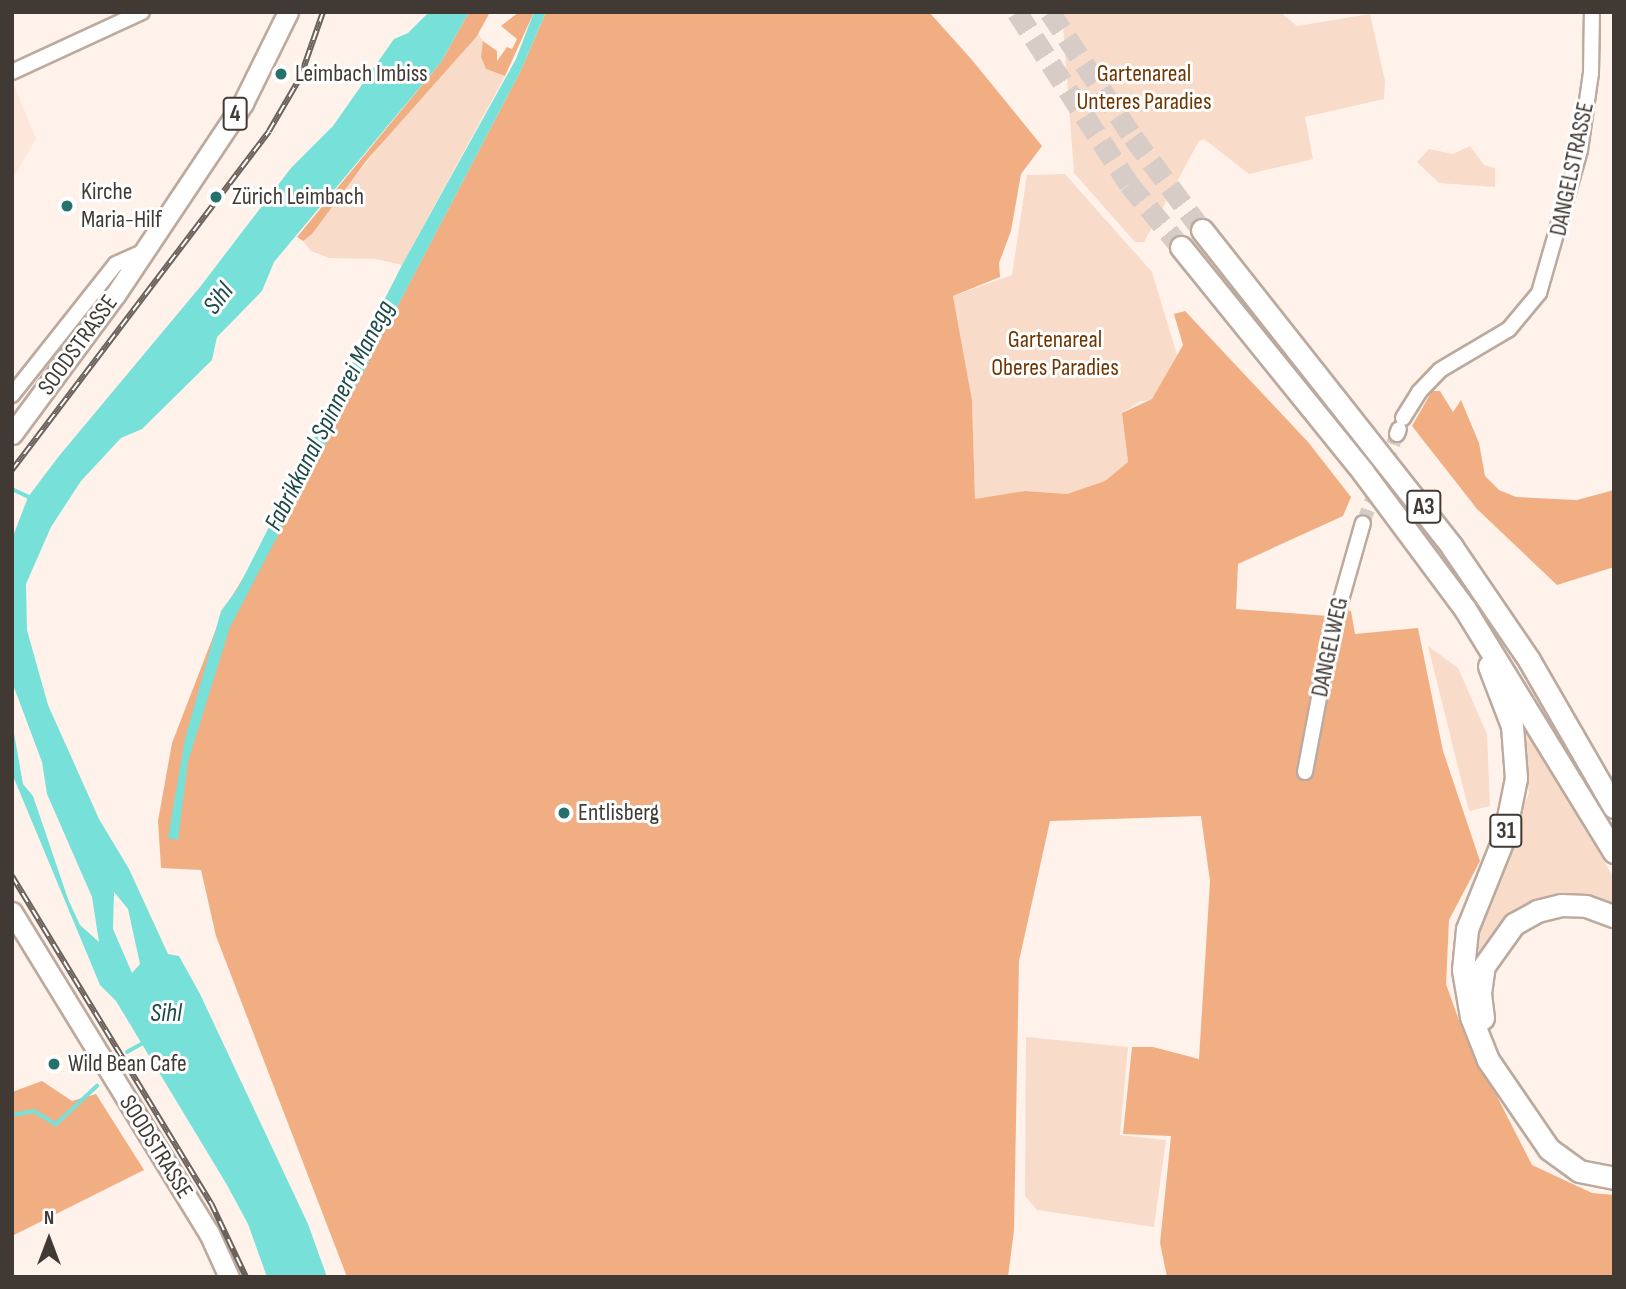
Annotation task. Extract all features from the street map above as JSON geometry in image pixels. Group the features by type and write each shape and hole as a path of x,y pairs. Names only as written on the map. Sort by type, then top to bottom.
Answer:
{"highway":[{"name":"A3","path":"1202,230 1452,547 1529,660 1614,807"},
{"name":"A3","path":"1181,247 1363,472 1465,609 1614,852"},
{"name":"31","path":"1465,609 1506,706 1516,758 1511,815 1473,906 1464,945 1466,998 1483,1052 1555,1155 1579,1171 1614,1178"},
{"path":"1614,916 1586,906 1561,905 1519,920 1490,953 1480,999 1496,1052 1552,1135 1580,1158 1614,1165"}],"main road":[{"name":"4","path":"141,253 243,103 288,12"},
{"name":"SOODSTRASSE","path":"12,434 141,253"},
{"name":"SOODSTRASSE","path":"12,912 209,1233 229,1277"}],"street":[{"path":"12,72 142,12"},
{"name":"DANGELSTRASSE","path":"1400,427 1419,392 1440,370 1521,317 1539,293 1569,197 1586,117 1592,12"},
{"path":"12,395 116,264 141,253"},
{"name":"DANGELWEG","path":"1305,772 1331,635 1363,523"}],"shaded area":[{"path":"469,12 490,12 477,36 367,160 312,234 303,241 297,237 441,62"},
{"path":"519,12 534,12 505,76 486,69 481,57 483,41 497,51 497,61 507,47 512,49 517,39 501,26"},
{"path":"546,12 929,12 972,60 1042,146 1021,174 1011,231 999,263 1000,277 953,296 972,400 975,499 1025,491 1067,494 1105,481 1128,462 1122,413 1152,399 1183,345 1174,314 1185,311 1308,442 1351,497 1343,516 1238,564 1236,609 1328,616 1341,609 1351,611 1355,634 1418,628 1443,751 1480,861 1449,920 1446,984 1461,1026 1532,1165 1592,1193 1614,1195 1614,1277 1167,1277 1160,1243 1171,1136 1123,1134 1132,1047 1153,1047 1199,1059 1210,881 1201,816 1050,821 1019,961 1014,1230 1008,1277 347,1277 216,936 201,870 161,868 158,821 172,743 223,611 330,435 521,70"},
{"path":"12,80 36,139 12,180"},
{"path":"1432,391 1440,391 1453,412 1461,400 1479,443 1485,476 1499,490 1516,497 1577,500 1614,490 1614,567 1557,585 1477,509 1412,426"},
{"path":"42,1081 72,1101 96,1094 144,1170 12,1236 12,1092"}],"green space":[{"name":"Gartenareal Unteres Paradies","path":"1062,12 1280,12 1297,26 1370,14 1385,81 1384,99 1305,117 1313,159 1249,174 1204,139 1199,141 1144,242 1135,242 1074,173"},
{"path":"478,34 483,41 486,69 505,76 402,265 376,259 329,258 311,251 303,241 420,96"},
{"path":"1470,146 1484,165 1495,168 1495,187 1439,183 1417,162 1429,149 1453,154"},
{"name":"Gartenareal Oberes Paradies","path":"1065,174 1152,272 1177,355 1152,400 1140,401 1122,413 1128,462 1105,481 1067,494 1025,491 975,500 972,400 953,296 1012,275 1027,175"},
{"path":"1428,646 1458,668 1487,734 1490,806 1469,811"},
{"path":"1524,729 1614,878 1614,910 1538,902 1473,982 1475,916 1529,793 1521,744"},
{"path":"1026,1037 1128,1047 1120,1135 1166,1140 1154,1227 1037,1210 1025,1196"}],"water":[{"name":"Sihl","path":"429,12 469,12 441,62 274,262 262,291 217,337 212,360 142,429 121,438 81,481 51,527 26,584 27,630 48,705 99,819 129,869 168,954 179,956 200,994 308,1224 327,1277 267,1277 248,1224 227,1185 116,1001 100,985 13,776 12,722 23,784 33,796 68,899 80,925 99,942 92,897 47,794 42,762 12,682 12,539 28,497 59,456 200,287 291,168 333,126 394,39 408,33","holes":["114,892 128,909 140,964 132,973 113,929"]},
{"name":"Fabrikkanal Spinnerei Manegg","path":"534,12 546,12 521,70 230,627 188,761 178,840 168,838 185,739 221,611 238,588 402,265 516,59"}],"waterway":[{"path":"12,489 33,499"},
{"path":"127,1052 143,1043"},
{"path":"12,1115 34,1111 56,1124 97,1086"}],"tunnel":[{"path":"1017,12 1129,184 1181,247"},
{"path":"1050,12 1133,137 1202,230"},
{"path":"1363,523 1397,434"}],"railway":[{"path":"12,470 269,131 300,78 323,12"},
{"path":"12,876 211,1203 246,1277"}],"place":[{"name":"Leimbach Imbiss","path":"281,74"},
{"name":"Zürich Leimbach","path":"216,197"},
{"name":"Kirche Maria-Hilf","path":"67,206"},
{"name":"Entlisberg","path":"564,813"},
{"name":"Wild Bean Cafe","path":"54,1064"}]}
